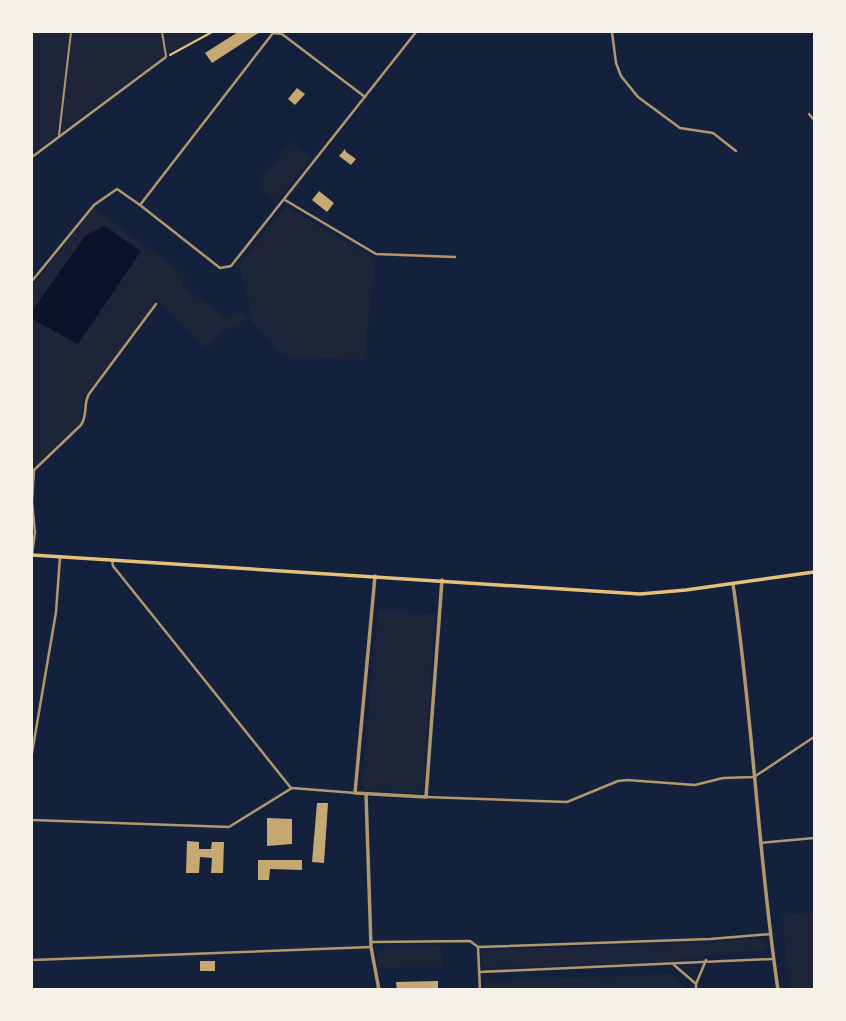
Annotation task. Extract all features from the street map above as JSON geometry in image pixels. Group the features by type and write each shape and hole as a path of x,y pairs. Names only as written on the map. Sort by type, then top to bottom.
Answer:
{"main road":[{"path":"32,555 639,594 814,572"}],"street":[{"path":"32,281 93,206 117,189 220,268 225,269 232,265 416,32"},
{"path":"612,32 621,76 638,97 680,128 713,133 736,151"},
{"path":"140,205 273,33 282,34 365,97"},
{"path":"32,157 166,57"},
{"path":"810,114 814,120"},
{"path":"285,200 376,254 455,257"},
{"path":"32,555 35,532 32,502 34,471 81,425 85,419 86,399 89,394 156,304"},
{"path":"32,753 56,612 61,556"},
{"path":"112,560 113,566 292,788"},
{"path":"355,793 375,576"},
{"path":"426,797 442,580"},
{"path":"733,584 778,989"},
{"path":"32,820 229,827 292,788 366,794 567,802 627,780 695,785 723,778 754,776 814,737"},
{"path":"366,794 371,945 379,989"},
{"path":"760,843 814,838"},
{"path":"32,960 470,941 478,947 710,939 771,934"},
{"path":"478,947 480,989"},
{"path":"479,972 774,959"},
{"path":"696,989 706,961"},
{"path":"674,965 696,984"}],"lane":[{"path":"58,139 71,32"},
{"path":"162,32 166,57"}],"path":[{"path":"166,57 212,32"}],"shaded area":[{"path":"32,32 217,32 161,58 32,154"},
{"path":"291,142 311,158 277,202 260,189 259,181"},
{"path":"286,206 375,259 364,360 283,356 249,318 220,333 206,348 159,301 83,399 81,422 32,468 32,286 94,208 186,276 181,285 227,318 241,312 249,317 249,300 239,266"},
{"path":"104,226 141,251 78,344 32,319 32,311 85,236"},
{"path":"378,610 435,614 423,794 362,790"},
{"path":"814,912 814,989 790,989 782,915"},
{"path":"765,938 765,950 693,957 671,962 484,968 482,950 711,943"},
{"path":"441,946 442,967 379,968 377,948"},
{"path":"672,974 688,989 486,990 485,981"}],"building":[{"path":"238,32 260,32 212,63 205,53"},
{"path":"297,88 305,94 295,105 288,99"},
{"path":"345,149 356,159 351,165 339,156"},
{"path":"319,191 334,203 327,212 312,200"},
{"path":"317,803 328,803 324,863 312,862"},
{"path":"267,818 292,819 292,844 267,846"},
{"path":"187,841 199,842 199,849 211,849 212,842 224,842 223,873 211,873 212,858 200,857 199,873 186,873"},
{"path":"258,860 302,860 302,870 270,869 269,880 258,880"},
{"path":"200,961 215,961 215,971 200,971"},
{"path":"438,981 438,990 397,990 396,982"}]}
